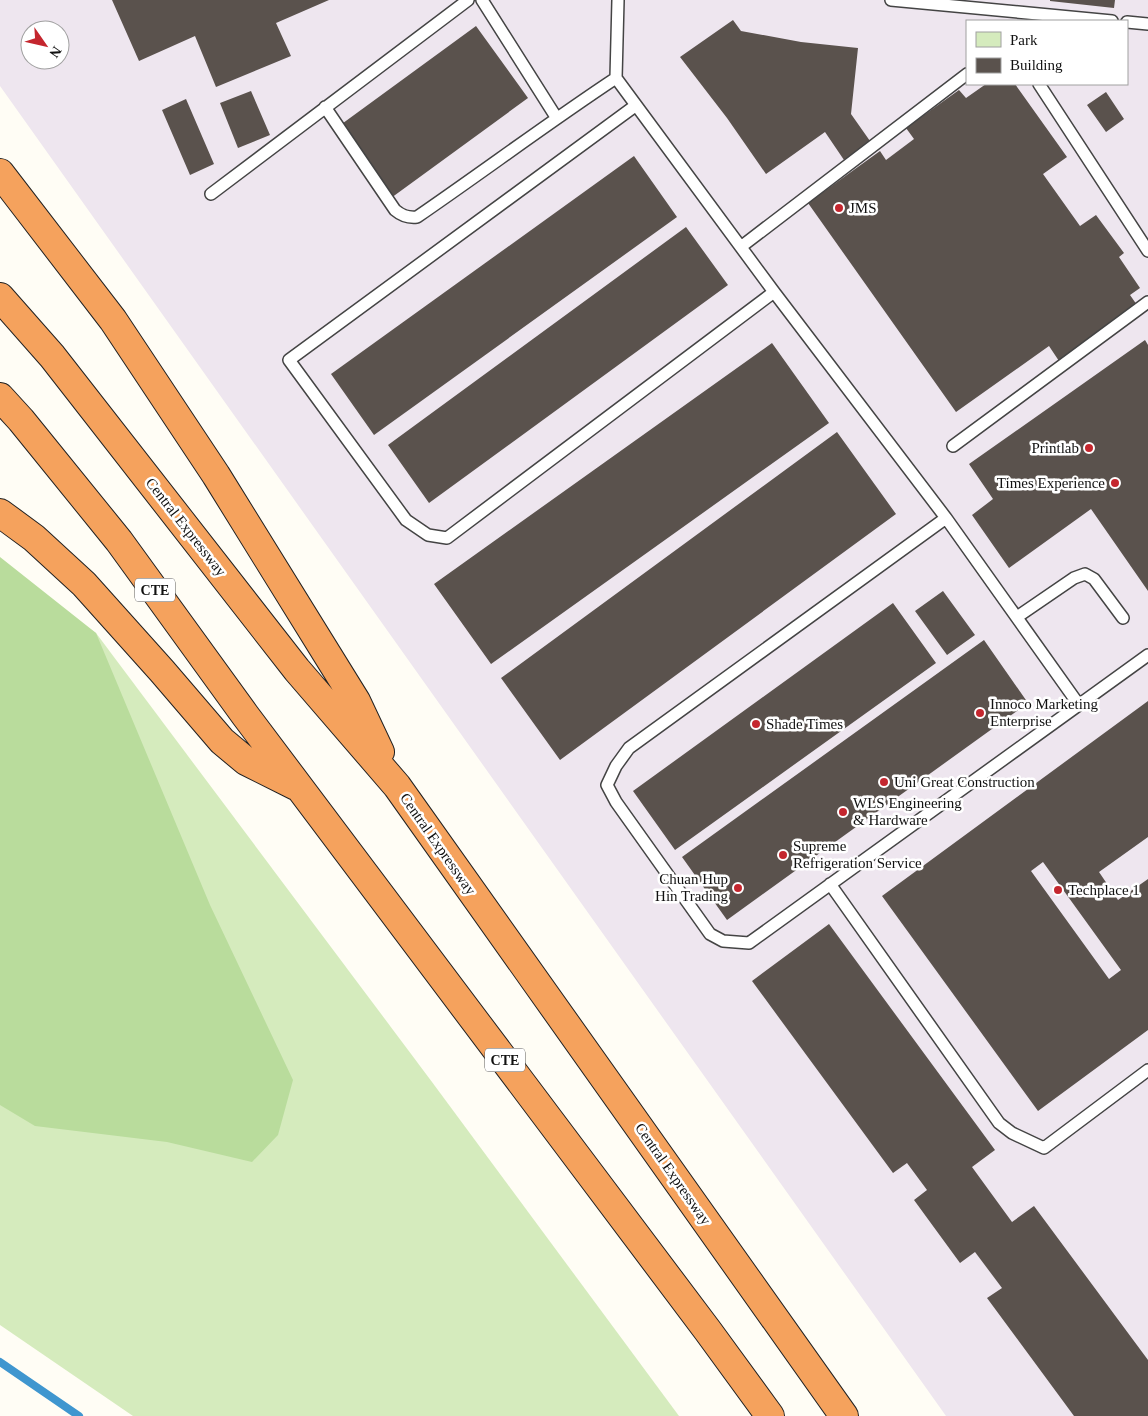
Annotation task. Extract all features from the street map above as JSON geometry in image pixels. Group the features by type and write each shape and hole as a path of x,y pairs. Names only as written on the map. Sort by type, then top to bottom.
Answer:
{"highway":[{"path":"0,173 113,320 216,475 356,701 397,786"},
{"name":"Central Expressway","path":"0,297 52,356 297,670 397,786 844,1416"},
{"name":"CTE","path":"0,397 21,420 119,541 245,715 770,1416"},
{"path":"0,513 34,538 84,584 174,684 222,741 246,761 302,789"}],"lane":[{"path":"482,0 556,118"},
{"path":"618,0 616,78 742,246 774,292 946,518 1079,705"},
{"path":"891,0 949,3 1103,20"},
{"path":"211,194 463,1"},
{"path":"1128,22 1148,24"},
{"path":"742,246 966,75"},
{"path":"325,107 395,210 409,218 417,217 556,118 616,78"},
{"path":"1040,85 1148,251"},
{"path":"636,106 289,360 406,520 428,535 447,538 774,292"},
{"path":"953,446 1148,302"},
{"path":"946,518 629,748 616,766 607,785 616,802 710,934 723,941 748,943 1148,655"},
{"path":"1016,617 1074,578 1085,574 1094,579 1123,618"},
{"path":"830,884 999,1123 1012,1133 1044,1148 1148,1070"}],"shaded area":[{"path":"0,0 1148,0 1148,1416 946,1416 0,86"}],"green space":[{"path":"0,557 96,633 210,905 293,1080 278,1135 252,1162 167,1142 35,1126 0,1105"},
{"path":"0,570 96,633 679,1416 133,1416 0,1325"}],"building":[{"path":"112,0 329,0 276,23 291,56 216,87 195,36 139,61"},
{"path":"1050,0 1115,0 1114,8"},
{"path":"733,20 741,31 801,42 858,48 851,114 870,141 844,160 825,132 766,174 727,118 680,57"},
{"path":"476,26 528,98 391,198 339,126"},
{"path":"985,85 1016,85 1067,157 1043,174 1080,226 1096,215 1124,253 1119,257 1140,288 1130,295 1137,305 1059,361 1049,346 956,412 808,203 880,151 886,160 914,139 906,128 959,90 966,98"},
{"path":"251,91 270,135 238,148 220,103"},
{"path":"1106,92 1124,119 1106,132 1087,105"},
{"path":"186,99 214,164 190,175 162,110"},
{"path":"634,156 677,217 374,435 331,374"},
{"path":"686,227 728,285 429,503 388,445"},
{"path":"1145,340 1148,345 1148,591 1091,509 1009,568 972,515 993,499 969,464"},
{"path":"772,343 829,423 491,664 434,584"},
{"path":"837,432 896,514 560,760 501,678"},
{"path":"943,591 975,635 947,655 915,611"},
{"path":"893,603 936,663 675,850 633,791"},
{"path":"984,640 1028,703 727,920 682,857"},
{"path":"1148,701 1148,837 1099,872 1118,900 1148,879 1148,1030 1038,1111 882,896","holes":["1043,862 1121,970 1109,979 1031,871"]},
{"path":"829,924 995,1150 972,1167 1012,1222 1034,1206 1148,1360 1148,1416 1074,1416 987,1298 1002,1288 975,1252 960,1263 914,1200 927,1190 907,1163 893,1173 752,981"}],"waterway":[{"path":"0,1362 79,1416"}],"place":[{"name":"JMS","path":"839,208"},
{"name":"Printlab","path":"1089,448"},
{"name":"Times Experience","path":"1115,483"},
{"name":"Innoco Marketing Enterprise","path":"980,713"},
{"name":"Shade Times","path":"756,724"},
{"name":"Uni Great Construction","path":"884,782"},
{"name":"WLS Engineering & Hardware","path":"843,812"},
{"name":"Supreme Refrigeration Service","path":"783,855"},
{"name":"Chuan Hup Hin Trading","path":"738,888"},
{"name":"Techplace 1","path":"1058,890"}]}
